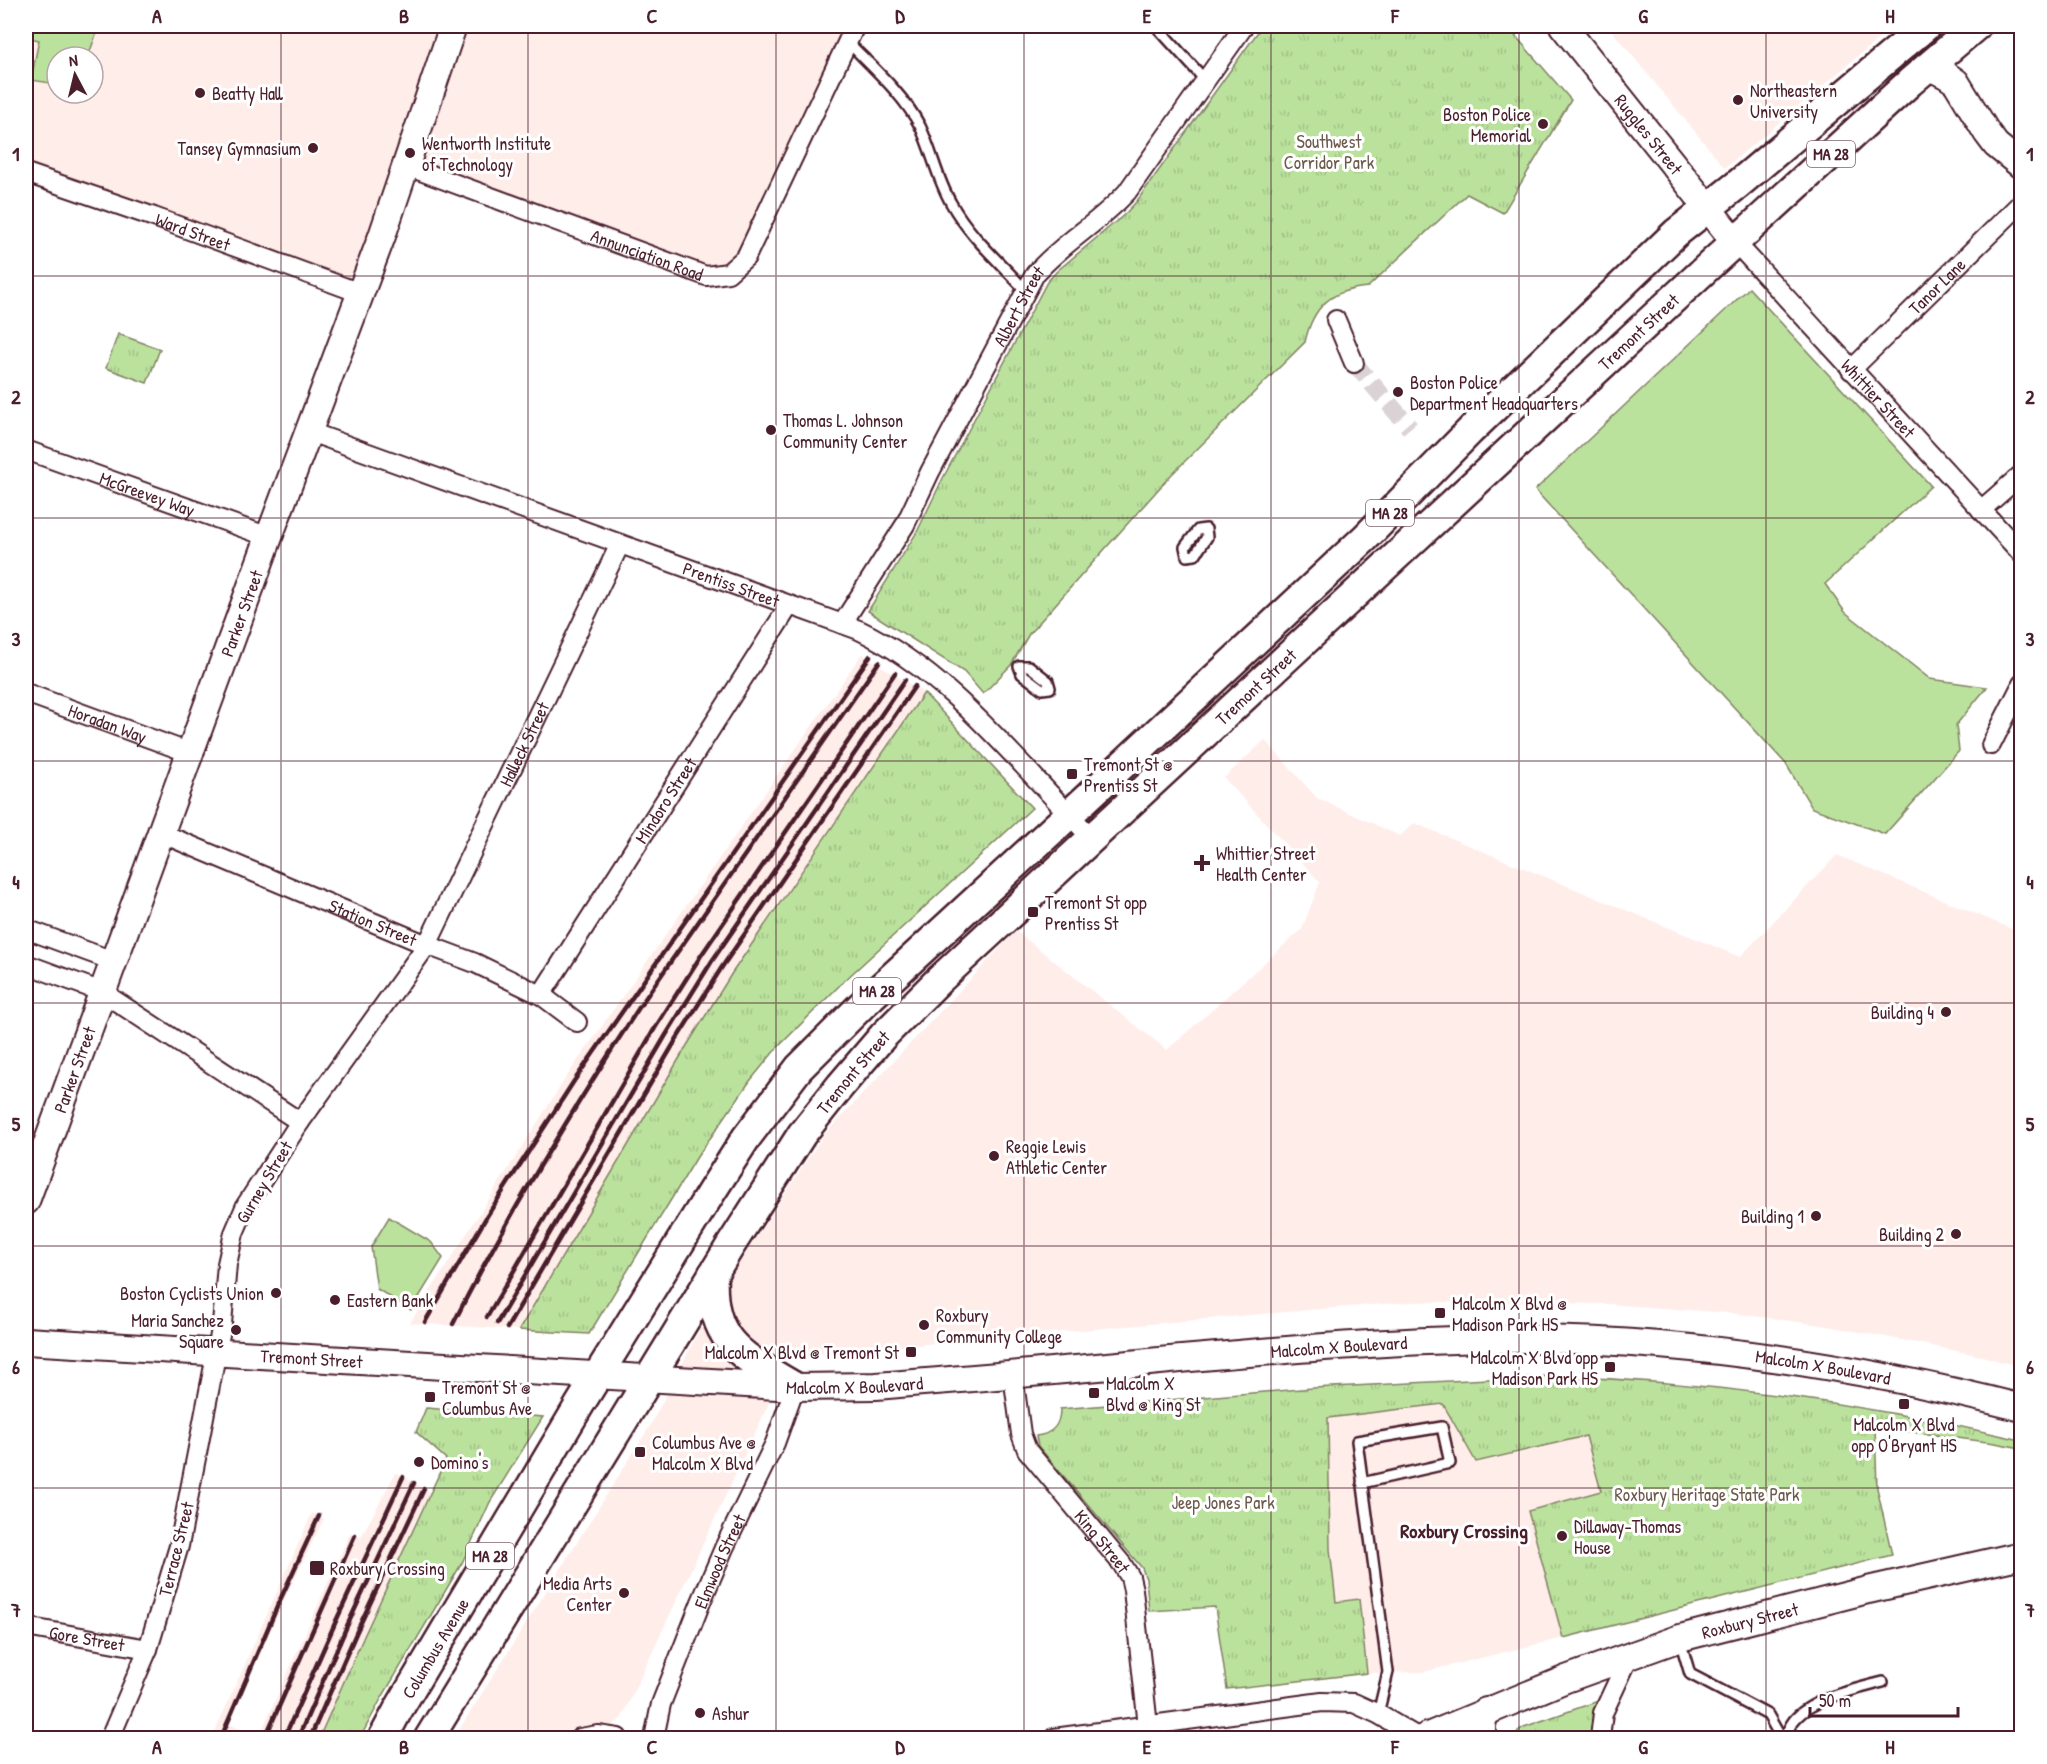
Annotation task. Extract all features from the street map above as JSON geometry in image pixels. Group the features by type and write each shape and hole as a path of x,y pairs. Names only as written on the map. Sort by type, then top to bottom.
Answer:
{"main road":[{"name":"Parker Street","path":"26,1201 269,537 382,236 453,26"},
{"name":"Ruggles Street","path":"1563,26 1735,242"},
{"name":"Tremont Street","path":"26,1341 651,1377 802,1134 883,1036 937,982 1735,242 1928,66 1976,26"},
{"name":"Tremont Street","path":"600,1375 741,1146 799,1068 864,1003 1365,538 1470,431 1677,233 1920,27"},
{"path":"1928,66 1956,82 1996,145 2022,166"},
{"path":"713,1274 714,1311 727,1339 747,1358 795,1387"},
{"name":"Malcolm X Boulevard","path":"651,1377 795,1387 876,1386 1392,1342 1538,1339 1684,1347 1804,1362 1876,1374 2022,1408"},
{"name":"Columbus Avenue","path":"383,1738 600,1375"},
{"name":"MA 28","path":"429,1738 651,1377"},
{"name":"Roxbury Street","path":"1421,1738 1680,1638 1868,1590 2022,1556"},
{"path":"1482,1738 1482,1724 1486,1712"}],"street":[{"name":"Albert Street","path":"842,624 905,525 930,472 1035,274 1127,192 1244,26"},
{"name":"Annunciation Road","path":"407,165 706,276 728,273 746,257 852,34"},
{"name":"Ward Street","path":"26,173 154,217 360,293"},
{"name":"Tanor Lane","path":"1851,370 2022,202"},
{"name":"Whittier Street","path":"1735,242 2022,554"},
{"path":"1336,320 1354,363"},
{"name":"Prentiss Street","path":"310,432 842,624 875,638 897,651 961,702 1092,838"},
{"name":"McGreevey Way","path":"26,450 269,537"},
{"path":"1981,510 2022,474"},
{"name":"Halleck Street","path":"427,945 620,544"},
{"name":"Mindoro Street","path":"541,995 789,606"},
{"path":"1991,744 2022,684"},
{"name":"Horadan Way","path":"26,693 190,753"},
{"name":"Station Street","path":"161,833 475,963 541,995 577,1022"},
{"path":"26,929 113,962"},
{"name":"Gurney Street","path":"216,1351 222,1324 227,1264 234,1233 246,1205 300,1122 427,945"},
{"name":"Gurney Street","path":"26,964 102,992 300,1122"},
{"name":"Terrace Street","path":"110,1738 148,1649 179,1546 216,1351"},
{"name":"King Street","path":"1013,1375 1021,1434 1027,1449 1122,1564 1130,1577 1148,1726"},
{"name":"Elmwood Street","path":"654,1738 661,1704 701,1602 723,1548 775,1443 795,1387"},
{"name":"Gore Street","path":"26,1627 148,1649"},
{"path":"1600,1738 1603,1713 1629,1657"},
{"name":"Roxbury Street","path":"1054,1738 1322,1702 1354,1703 1421,1738"},
{"path":"580,1738 598,1735 618,1738"}],"lane":[{"path":"1156,26 1206,81"},
{"path":"852,34 905,103 926,140 942,185 963,221 1026,291"},
{"path":"1362,1483 1450,1463 1442,1427 1357,1441 1362,1483 1388,1672 1378,1714"},
{"path":"1680,1638 1690,1674 1768,1715 1782,1738 1796,1718 1815,1705 1836,1695 1883,1682"}],"shaded area":[{"name":"Wentworth Institute of Technology","path":"26,26 855,26 746,257 706,276 407,166 360,293 26,173"},
{"name":"Northeastern University","path":"1608,26 1894,26 1725,168"},
{"path":"862,654 924,693 732,973 519,1330 410,1323 567,1076"},
{"path":"1265,740 1317,798 1400,836 1414,823 1740,957 1837,855 2021,933 2021,1367 1982,1356 1902,1340 1821,1325 1730,1313 1607,1304 1503,1302 1412,1302 791,1356 621,1719 596,1738 454,1738 650,1426 695,1339 734,1271 823,1136 1016,931 1167,1050 1302,929 1320,882 1224,778"},
{"path":"1443,1404 1476,1462 1586,1436 1601,1491 1528,1512 1563,1638 1423,1672 1367,1673 1359,1600 1336,1602 1330,1549 1328,1418"},
{"path":"396,1472 431,1493 319,1738 212,1738 312,1513 324,1519 289,1589 229,1724 259,1737 350,1533 361,1537"}],"green space":[{"path":"26,26 99,26 92,45 45,45 45,82 31,80 39,40 26,37"},
{"name":"Southwest Corridor Park","path":"1262,26 1507,26 1571,100 1503,213 1467,194 1368,287 1344,292 1326,302 1313,319 1305,342 1171,475 1029,634 1011,665 983,694 964,672 868,611 917,532 943,478 1047,282 1137,201"},
{"path":"1749,288 1931,486 1825,584 1845,612 1930,679 1987,687 1956,725 1959,751 1885,834 1812,808 1786,764 1535,490"},
{"path":"118,334 160,349 147,383 106,368"},
{"path":"924,693 1032,808 843,982 776,1049 750,1081 697,1157 589,1334 519,1330 732,973"},
{"path":"389,1217 431,1242 443,1258 411,1310 377,1289 371,1247"},
{"path":"1548,1376 1667,1383 1846,1405 2021,1440 2021,1448 1875,1427 1877,1488 1892,1555 1563,1638 1528,1511 1601,1491 1586,1436 1476,1462 1443,1404 1328,1418 1330,1549 1336,1602 1359,1599 1367,1673 1227,1689 1215,1607 1149,1611 1146,1579 1142,1568 1038,1446 1036,1436 1054,1428 1059,1420 1060,1409 1313,1388"},
{"path":"426,1408 543,1417 490,1502 462,1563 360,1738 319,1738 446,1459 416,1432"},
{"path":"1621,1693 1601,1738 1515,1738 1518,1731 1524,1727"}],"tunnel":[{"path":"1354,363 1410,428"}],"railway":[{"path":"425,1322 487,1216 574,1081 870,656"},
{"path":"453,1324 519,1201 642,1003 879,662"},
{"path":"487,1317 655,1028 702,954 895,673"},
{"path":"497,1323 712,961 905,680"},
{"path":"507,1328 676,1040 722,967 915,686"},
{"path":"284,1738 403,1477"},
{"path":"298,1738 414,1483"},
{"path":"310,1738 357,1631 424,1489"},
{"path":"221,1738 319,1516"},
{"path":"265,1738 355,1535"}],"place":[{"name":"Beatty Hall","path":"200,93"},
{"name":"Northeastern University","path":"1738,100"},
{"name":"Boston Police Memorial","path":"1543,124"},
{"name":"Tansey Gymnasium","path":"313,148"},
{"name":"Wentworth Institute of Technology","path":"410,153"},
{"name":"Boston Police Department Headquarters","path":"1398,392"},
{"name":"Thomas L. Johnson Community Center","path":"771,430"},
{"name":"Tremont St @ Prentiss St","path":"1072,774"},
{"name":"Whittier Street Health Center","path":"1202,863"},
{"name":"Tremont St opp Prentiss St","path":"1033,912"},
{"name":"Building 4","path":"1946,1012"},
{"name":"Reggie Lewis Athletic Center","path":"994,1156"},
{"name":"Building 1","path":"1816,1216"},
{"name":"Building 2","path":"1956,1234"},
{"name":"Boston Cyclists Union","path":"276,1293"},
{"name":"Eastern Bank","path":"335,1300"},
{"name":"Malcolm X Blvd @ Madison Park HS","path":"1440,1313"},
{"name":"Roxbury Community College","path":"924,1325"},
{"name":"Maria Sanchez Square","path":"236,1330"},
{"name":"Malcolm X Blvd @ Tremont St","path":"911,1352"},
{"name":"Malcolm X Blvd opp Madison Park HS","path":"1610,1367"},
{"name":"Malcolm X Blvd @ King St","path":"1094,1393"},
{"name":"Tremont St @ Columbus Ave","path":"430,1397"},
{"name":"Malcolm X Blvd opp O'Bryant HS","path":"1904,1404"},
{"name":"Columbus Ave @ Malcolm X Blvd","path":"640,1452"},
{"name":"Domino's","path":"419,1462"},
{"name":"Dillaway-Thomas House","path":"1562,1536"},
{"name":"Roxbury Crossing","path":"317,1568"},
{"name":"Media Arts Center","path":"624,1593"},
{"name":"Ashur","path":"700,1713"}],"district":[{"name":"Roxbury Crossing","path":"1464,1530"}],"park label":[{"name":"Roxbury Heritage State Park","path":"1707,1494"},
{"name":"Jeep Jones Park","path":"1223,1502"}]}
